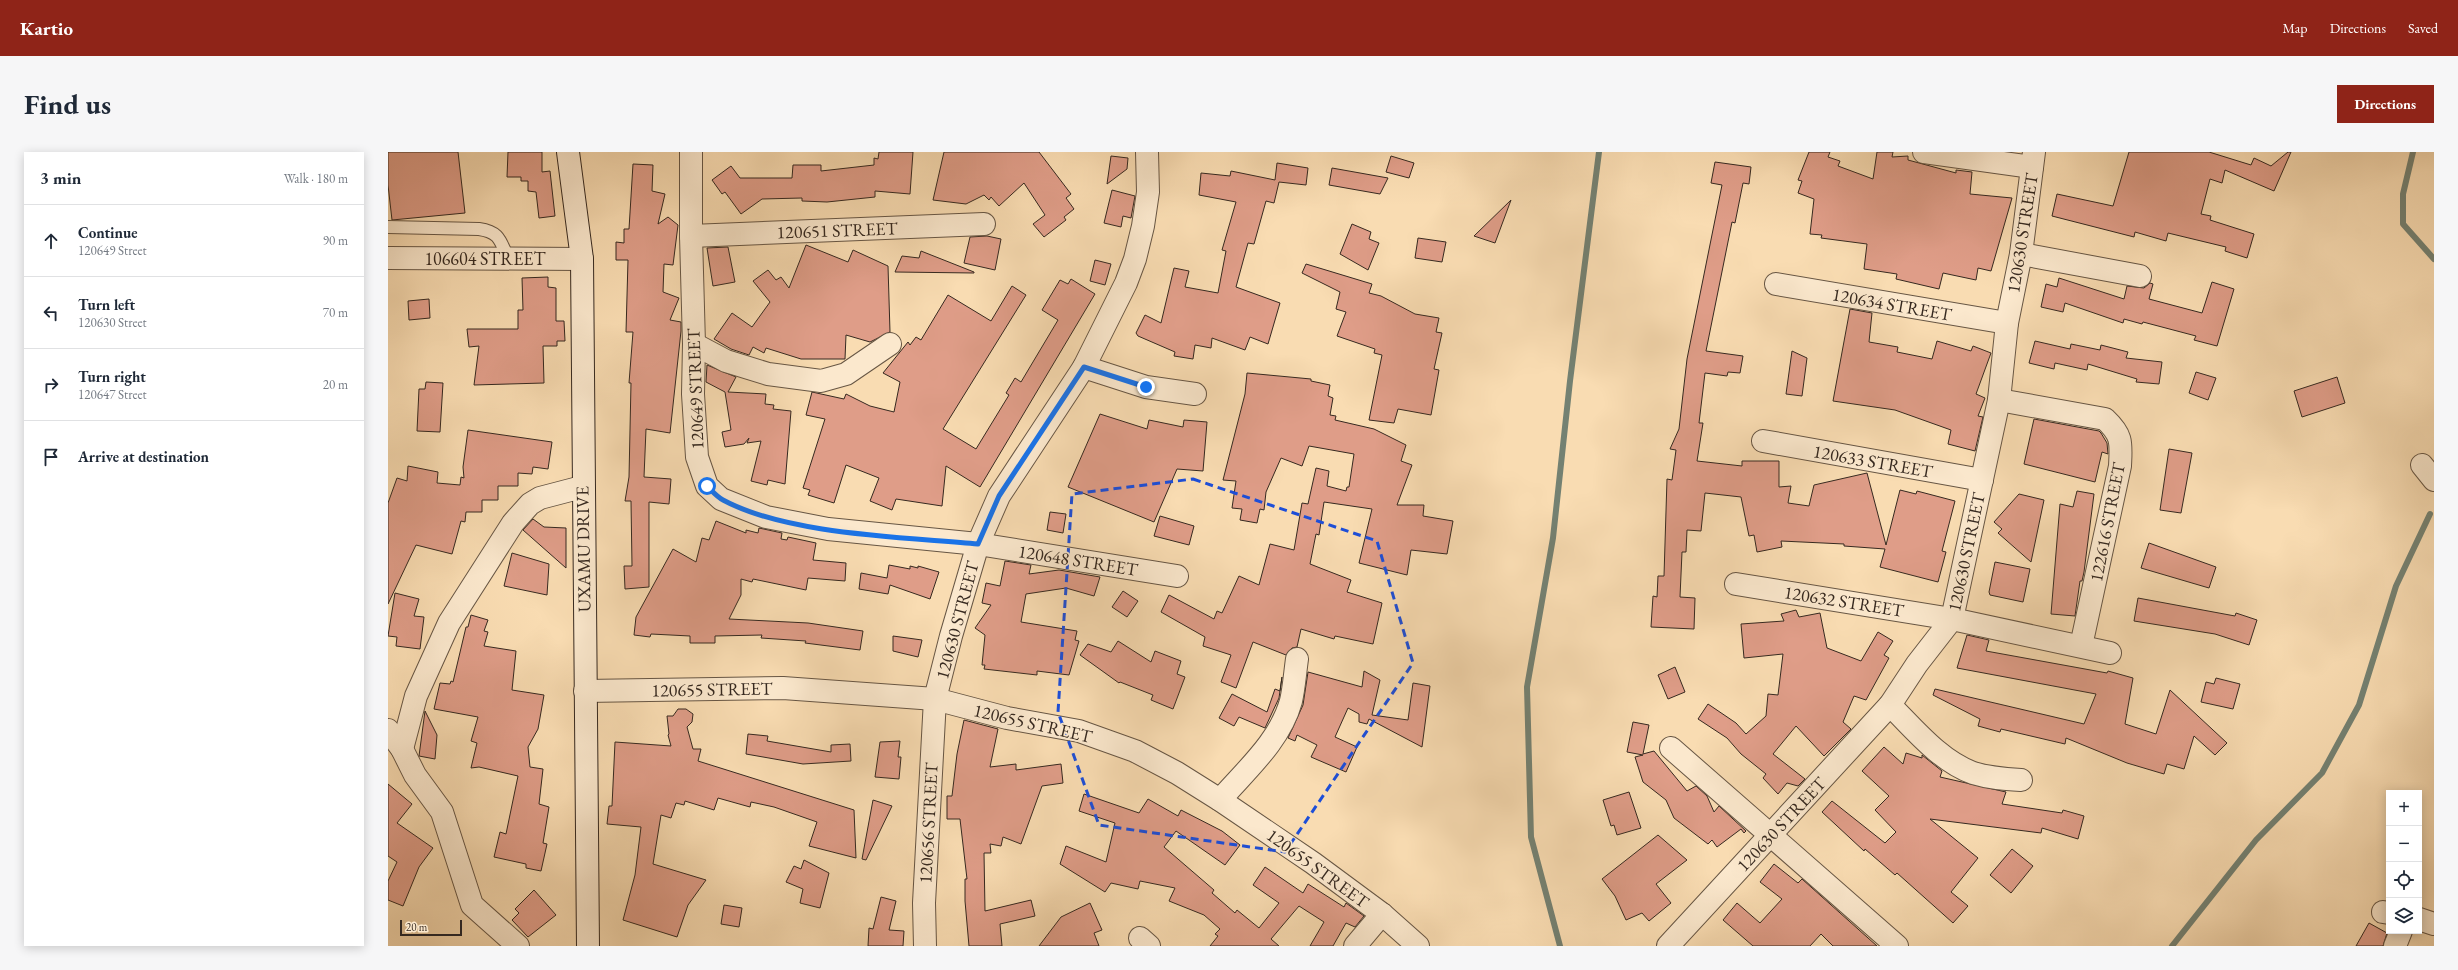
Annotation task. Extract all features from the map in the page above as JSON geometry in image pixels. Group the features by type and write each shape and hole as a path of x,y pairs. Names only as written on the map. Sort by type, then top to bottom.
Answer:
{"street":[{"name":"UXAMU DRIVE","path":"568,152 582,259 582,487 588,946"},
{"name":"120649 STREET","path":"691,152 691,236 694,344 693,394 697,435 697,457 707,486 721,499 766,517 828,529 978,544"},
{"name":"120630 STREET","path":"936,700 951,636 978,544 999,496 1084,367 1126,283 1135,259 1148,192 1147,152"},
{"path":"1924,152 2033,160"},
{"name":"120630 STREET","path":"1671,945 1890,705 1917,664 1952,619 1999,400 2007,323 2021,254 2033,160"},
{"name":"120651 STREET","path":"691,236 984,224"},
{"path":"2021,254 2140,276"},
{"name":"106604 STREET","path":"388,258 582,259"},
{"name":"120634 STREET","path":"1776,284 2007,323"},
{"path":"694,344 726,361 768,374 821,381 846,374 890,344"},
{"path":"1084,367 1146,387 1195,394"},
{"name":"122616 STREET","path":"1999,400 2105,419 2117,430 2121,443 2120,466 2114,501 2081,646"},
{"name":"120633 STREET","path":"1763,441 1982,480"},
{"path":"402,749 416,696 449,623 513,523 530,504 540,498 582,487"},
{"name":"120648 STREET","path":"978,544 1177,576"},
{"name":"120632 STREET","path":"1736,584 1952,619 2110,653"},
{"path":"1220,800 1270,743 1283,723 1291,701 1297,659"},
{"name":"120655 STREET","path":"585,691 783,688 936,700 1008,718 1079,731 1134,751 1177,773 1220,800 1313,863 1382,914 1418,946"},
{"name":"120656 STREET","path":"925,946 924,903 936,700"},
{"path":"1890,705 1943,756 1957,765 1972,772 1995,778 2021,780"},
{"path":"388,730 402,749 415,775 442,812 472,905 518,946"},
{"path":"1671,748 1897,946"},
{"path":"1355,946 1382,914"},
{"path":"2422,920 2434,924"},
{"path":"2395,946 2400,934"}],"lane":[{"path":"388,227 479,228 492,231 497,234 508,258"}],"highlighted area":[{"path":"1193,479 1377,541 1413,663 1285,852 1099,825 1058,712 1072,494"}],"building":[{"path":"388,152 458,152 465,213 392,220 388,185"},
{"path":"508,152 542,152 542,172 550,171 555,216 539,218 536,192 528,191 528,181 521,181 521,177 507,177"},
{"path":"879,152 913,152 910,194 875,191 875,197 827,202 802,201 802,198 762,199 741,214 725,192 722,194 712,180 731,166 740,178 792,178 793,165 821,165 821,171 874,165 874,158 878,159"},
{"path":"944,152 1039,152 1071,194 1066,198 1074,209 1064,217 1066,220 1044,237 1033,224 1045,215 1024,183 999,206 991,197 989,200 984,195 966,204 933,200"},
{"path":"1809,152 1830,152 1828,157 1840,161 1838,166 1873,179 1877,152 1893,152 1892,157 1908,156 1908,160 1956,173 1956,170 1972,172 1970,194 2012,198 1991,271 1978,268 1976,280 1943,273 1939,289 1896,279 1897,274 1864,269 1867,244 1821,238 1822,235 1810,234 1814,199 1798,193 1802,181 1798,180"},
{"path":"2129,152 2209,152 2251,165 2254,158 2271,166 2288,152 2291,152 2274,191 2225,170 2222,183 2210,179 2201,214 2211,216 2210,220 2254,234 2247,258 2225,251 2226,247 2168,233 2166,241 2135,232 2134,237 2052,216 2057,194 2113,206"},
{"path":"1111,156 1128,158 1127,169 1107,184"},
{"path":"1391,156 1414,163 1409,178 1386,172"},
{"path":"1715,162 1751,167 1749,184 1743,183 1735,223 1732,222 1706,351 1743,356 1740,373 1728,372 1727,376 1705,373 1699,423 1703,423 1697,461 1742,466 1742,461 1779,461 1779,487 1791,486 1788,503 1809,506 1814,485 1867,473 1886,545 1900,490 1916,494 1917,491 1955,501 1942,551 1946,552 1938,582 1880,567 1885,549 1844,546 1844,544 1781,541 1782,547 1757,552 1754,535 1749,536 1741,497 1705,493 1701,531 1687,530 1686,552 1682,552 1680,597 1695,598 1694,629 1651,627 1653,596 1657,597 1658,576 1664,576 1667,479 1672,480 1676,450 1670,449 1679,429 1687,359 1722,185 1711,183"},
{"path":"1277,163 1308,168 1306,185 1279,182 1274,203 1266,201 1254,244 1248,243 1236,287 1280,303 1268,344 1250,337 1245,350 1212,338 1211,348 1195,345 1193,359 1174,356 1175,352 1138,336 1136,333 1145,315 1161,323 1174,268 1189,271 1185,287 1218,293 1226,251 1222,250 1236,202 1199,195 1201,173 1230,176 1231,171 1275,180"},
{"path":"633,164 653,165 652,191 665,194 658,224 668,217 678,225 673,265 664,264 663,292 679,298 670,320 681,322 681,331 670,433 646,429 644,477 671,479 669,504 649,502 649,587 625,589 624,566 632,566 631,501 625,501 629,477 631,383 629,383 633,332 626,332 628,260 616,260 616,242 624,243 624,229 629,229"},
{"path":"1332,168 1388,178 1380,194 1329,185"},
{"path":"1112,190 1135,196 1131,218 1123,216 1121,227 1104,223"},
{"path":"1511,200 1495,243 1474,236"},
{"path":"1352,224 1371,232 1369,239 1379,243 1368,270 1340,254"},
{"path":"987,236 1001,239 995,270 964,263 970,237"},
{"path":"1418,238 1446,242 1442,262 1415,258"},
{"path":"806,245 848,262 853,250 888,266 890,332 870,342 846,335 845,359 801,359 766,348 764,353 753,347 749,355 731,349 714,339 732,313 752,327 770,302 753,281 768,270 776,280 781,277 789,288"},
{"path":"728,247 735,282 713,286 707,248"},
{"path":"921,251 974,273 895,272 902,256 919,258"},
{"path":"1095,260 1111,264 1105,285 1090,281"},
{"path":"1306,264 1372,284 1369,293 1381,296 1415,314 1439,318 1436,332 1442,333 1434,369 1439,370 1431,415 1398,409 1394,423 1369,420 1382,355 1374,353 1375,349 1337,336 1346,312 1336,309 1340,292 1302,273"},
{"path":"548,277 548,287 556,288 556,321 564,321 565,341 557,341 557,346 543,346 544,383 474,385 479,346 469,347 467,329 518,329 518,310 523,310 522,278"},
{"path":"2059,278 2124,299 2127,286 2144,288 2150,283 2153,284 2149,299 2202,313 2212,282 2234,289 2217,346 2194,340 2196,336 2143,322 2142,324 2124,319 2123,323 2065,303 2063,312 2041,307 2046,284 2057,287"},
{"path":"1071,279 1095,294 980,487 946,466 942,506 896,499 892,510 870,501 879,478 846,465 834,503 808,495 810,490 803,488 825,419 806,415 812,392 844,399 846,394 870,406 894,412 900,382 883,373 908,342 910,345 916,337 921,340 948,295 991,321 1012,286 1026,295 943,429 976,449 1009,395 1006,393 1015,378 1021,382 1058,320 1042,310 1060,280 1068,284"},
{"path":"429,299 430,318 409,320 408,301"},
{"path":"1850,309 1872,313 1869,342 1898,347 1897,352 1932,359 1937,341 1971,351 1973,346 1991,353 1976,394 1985,398 1978,416 1983,417 1975,451 1948,444 1951,430 1895,410 1833,401"},
{"path":"2035,341 2070,349 2071,344 2100,350 2101,345 2128,352 2126,358 2162,362 2159,384 2136,382 2137,379 2088,364 2087,370 2055,363 2054,369 2029,363"},
{"path":"1792,351 1807,358 1802,396 1786,394"},
{"path":"707,365 736,377 728,392 766,394 765,404 774,405 773,409 791,411 785,484 768,480 767,485 751,481 761,441 747,443 749,438 744,444 725,447 722,432 731,430 725,392 706,382"},
{"path":"2196,372 2216,378 2208,400 2189,393"},
{"path":"1247,373 1311,379 1311,381 1330,385 1328,396 1333,398 1330,415 1336,416 1335,420 1374,429 1406,445 1401,461 1412,465 1397,505 1424,505 1423,516 1453,521 1447,554 1411,550 1407,575 1359,563 1372,509 1324,502 1319,535 1316,534 1310,564 1351,580 1347,592 1382,603 1373,644 1335,636 1334,639 1301,629 1297,647 1292,648 1286,655 1253,642 1236,688 1221,682 1231,655 1203,646 1205,637 1161,612 1169,595 1214,619 1217,611 1222,613 1239,576 1259,585 1270,544 1294,550 1302,503 1308,504 1316,468 1329,471 1327,486 1346,491 1347,487 1349,487 1354,454 1309,446 1302,466 1281,458 1266,492 1264,510 1260,509 1257,523 1240,520 1242,509 1232,508 1236,481 1223,480 1245,394"},
{"path":"2337,377 2345,403 2302,417 2294,391"},
{"path":"426,382 443,383 440,432 417,431 419,389 425,389"},
{"path":"1100,414 1147,429 1149,420 1183,427 1184,420 1207,422 1203,471 1177,469 1154,522 1068,487"},
{"path":"2034,419 2099,431 2101,433 2107,443 2108,454 2102,452 2095,482 2024,464"},
{"path":"468,430 552,442 548,469 533,467 532,474 518,473 518,486 498,486 498,500 482,500 482,512 466,512 465,522 461,521 452,554 416,545 388,604 388,503 397,478 407,481 408,466 438,472 437,483 460,485 461,477 464,478 463,467"},
{"path":"2169,449 2192,453 2181,513 2160,510"},
{"path":"2077,491 2094,494 2084,572 2082,581 2080,581 2075,616 2051,614 2060,504 2073,507"},
{"path":"2019,494 2044,500 2031,562 1998,533 2002,529 1994,522"},
{"path":"1050,512 1066,514 1063,533 1047,530"},
{"path":"1160,516 1194,526 1189,545 1154,536"},
{"path":"533,519 544,527 566,528 566,568 523,530"},
{"path":"716,521 746,533 746,530 758,533 759,528 782,533 781,539 787,540 788,537 816,543 813,560 846,563 845,581 808,578 806,590 753,579 752,582 741,579 741,595 729,619 808,623 863,631 860,650 805,643 806,641 761,638 762,635 715,636 715,643 690,643 690,636 651,634 650,637 634,635 636,617 673,549 696,562 702,538 709,540"},
{"path":"2149,543 2216,567 2209,588 2141,568"},
{"path":"512,553 549,564 547,595 504,586"},
{"path":"1005,561 1031,565 1029,574 1059,570 1100,577 1094,596 1066,588 1026,594 1021,622 1077,631 1075,640 1079,641 1069,675 1037,671 1037,675 984,669 985,665 982,665 985,635 975,628 991,605 982,603 986,583 1000,586"},
{"path":"1995,562 2030,569 2023,602 1990,595 1989,592"},
{"path":"889,565 910,569 910,566 918,568 918,566 939,572 930,599 890,585 888,594 859,589 861,573 887,578"},
{"path":"1123,591 1138,601 1127,617 1112,607"},
{"path":"395,593 419,599 414,616 424,617 420,649 396,646 397,637 388,636"},
{"path":"2138,598 2235,616 2236,613 2257,620 2249,645 2215,634 2134,621"},
{"path":"1796,610 1799,617 1820,613 1827,648 1861,661 1878,632 1893,641 1884,655 1889,658 1866,700 1854,696 1843,722 1851,729 1824,756 1796,726 1773,754 1805,779 1798,786 1787,783 1778,794 1763,778 1766,774 1741,754 1727,738 1698,719 1708,704 1736,723 1746,734 1766,716 1768,694 1778,695 1783,654 1744,658 1741,624 1784,621 1781,614"},
{"path":"471,615 488,620 484,631 488,632 484,646 516,651 512,690 544,695 538,729 528,747 530,767 543,769 539,804 549,807 543,843 547,844 541,871 526,868 526,864 494,857 500,832 506,834 518,776 479,767 471,768 477,743 471,741 478,717 434,709 440,683 450,684 451,681 453,682 466,627 468,627"},
{"path":"1967,635 1989,640 1986,651 2107,673 2108,671 2133,678 2125,724 2156,734 2170,690 2227,743 2215,755 2194,736 2184,769 2167,764 2164,774 2127,763 2066,738 2065,744 2001,729 2000,732 1978,726 1980,719 1933,695 1935,689 2084,724 2096,694 1957,668"},
{"path":"893,636 922,640 918,657 893,651"},
{"path":"1118,641 1151,662 1155,651 1181,661 1177,674 1185,677 1173,709 1151,700 1153,695 1120,682 1119,683 1080,655 1088,644 1111,652"},
{"path":"1675,667 1685,692 1668,699 1658,675"},
{"path":"1364,671 1380,680 1372,715 1408,720 1413,683 1430,686 1422,747 1369,719 1367,724 1359,722 1359,714 1348,708 1335,737 1357,747 1346,772 1311,757 1317,745 1297,735 1295,741 1288,738 1303,705 1308,672 1362,687"},
{"path":"2216,678 2240,684 2233,709 2201,702 2206,682 2214,684"},
{"path":"1275,689 1280,691 1279,698 1265,728 1239,717 1234,726 1219,718 1232,694 1267,712"},
{"path":"678,709 686,709 693,714 692,722 687,727 693,749 701,749 698,761 854,810 856,858 809,846 817,822 774,807 751,802 750,807 718,798 714,810 685,801 684,805 676,803 671,818 661,815 653,864 706,880 688,905 677,937 623,920 635,875 641,827 607,824 609,806 612,806 615,742 671,746 668,735 667,716 673,716"},
{"path":"425,711 437,735 435,759 419,756"},
{"path":"964,720 998,729 990,767 1016,764 1016,770 1061,764 1063,783 1042,786 1021,844 1003,837 1001,846 990,844 991,853 984,853 985,911 1031,900 1035,916 1000,924 1002,946 969,946 965,901 965,879 967,879 960,819 947,819 947,796 952,796 957,754"},
{"path":"1633,722 1649,725 1643,754 1654,751 1687,791 1696,786 1707,796 1714,812 1719,806 1746,831 1744,833 1741,829 1717,847 1712,840 1708,844 1674,818 1666,800 1643,782 1635,757 1643,755 1627,752"},
{"path":"748,734 768,736 767,741 831,752 831,745 850,744 851,761 803,764 746,754"},
{"path":"900,741 898,757 901,757 899,779 875,777 880,742"},
{"path":"1884,747 1903,764 1906,753 1922,758 1922,755 1942,771 1940,777 2006,792 2002,804 2062,813 2063,810 2084,816 2078,839 2042,828 2041,833 1930,819 1978,858 1951,892 1968,906 1953,923 1897,873 1895,875 1865,849 1864,851 1822,812 1832,801 1885,843 1896,832 1875,810 1889,796 1862,771"},
{"path":"388,784 412,804 397,823 433,848 419,867 403,906 388,900 388,881 397,862 388,856"},
{"path":"1629,792 1641,828 1617,835 1614,825 1611,826 1603,800"},
{"path":"1084,794 1139,813 1148,799 1178,816 1181,810 1222,831 1240,845 1225,865 1176,831 1164,847 1214,890 1212,893 1235,913 1237,910 1259,928 1279,903 1253,885 1265,867 1303,893 1308,884 1344,907 1346,903 1364,916 1355,927 1346,923 1333,946 1310,946 1324,922 1299,906 1271,939 1279,946 1210,946 1218,936 1215,934 1220,929 1204,915 1169,901 1175,888 1140,881 1138,889 1111,883 1105,892 1060,864 1066,846 1106,862 1115,823 1079,811"},
{"path":"873,800 892,806 866,860 862,859"},
{"path":"1658,835 1687,860 1656,884 1671,903 1649,921 1642,913 1626,920 1615,896 1602,879"},
{"path":"2012,849 2033,866 2011,893 1990,875"},
{"path":"804,860 829,873 820,908 800,903 803,889 786,882 794,866 801,869"},
{"path":"1774,864 1798,883 1802,879 1877,946 1833,946 1821,934 1810,946 1753,946 1723,920 1737,903 1760,923 1782,899 1760,882"},
{"path":"534,890 556,915 528,937 512,920 519,913 515,909"},
{"path":"881,897 896,901 889,930 904,931 903,946 868,946 869,928 873,929"},
{"path":"1090,903 1102,930 1094,933 1099,946 1039,946 1061,917"},
{"path":"724,905 742,908 739,927 721,924"},
{"path":"2369,923 2387,934 2383,946 2356,946"}],"waterway":[{"path":"1560,946 1531,837 1527,687 1553,538 1570,381 1599,152"},
{"path":"2413,152 2403,194 2403,224 2434,259"},
{"path":"2172,946 2256,840 2322,773 2359,705 2396,586 2430,514"}],"route":[{"path":"707,486 721,499 735,506 766,517 828,529 978,544 999,496 1084,367 1127,383 1146,387"}]}
